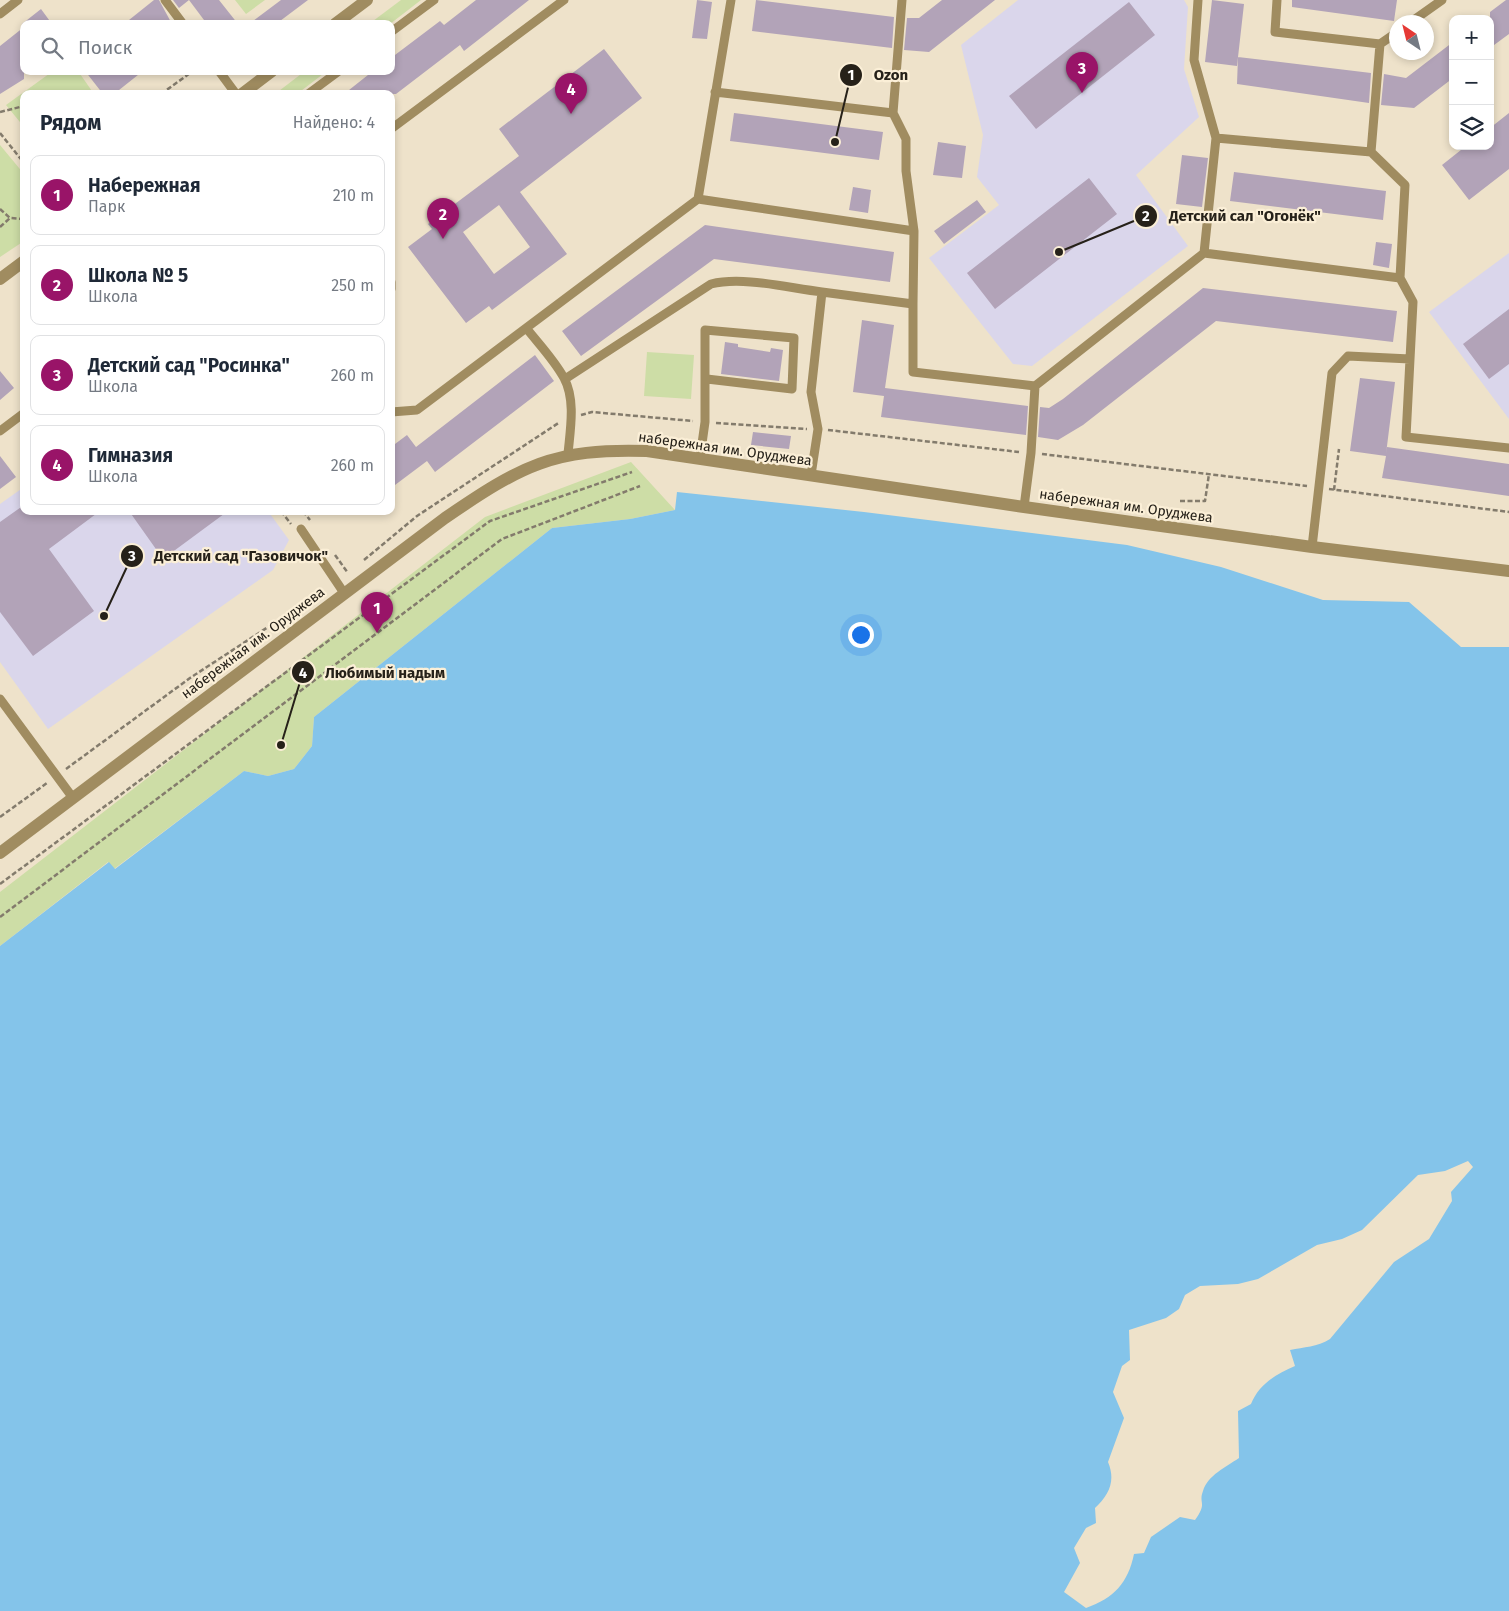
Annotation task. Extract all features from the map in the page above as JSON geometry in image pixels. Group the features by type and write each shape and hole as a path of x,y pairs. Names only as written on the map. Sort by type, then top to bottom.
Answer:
{"street":[{"path":"340,20 367,0"},
{"path":"247,90 267,75"},
{"path":"0,279 20,264"},
{"name":"набережная им. Оруджева","path":"0,853 344,593 484,491 535,464 568,454 617,450 647,451 1024,507 1509,571"}],"lane":[{"path":"0,14 18,0"},
{"path":"165,0 180,20"},
{"path":"395,29 434,0"},
{"path":"395,126 564,0"},
{"path":"395,410 417,410 698,199 730,0"},
{"path":"902,0 893,113 906,138 906,171 914,231 913,372 1035,386 1204,253 1400,278"},
{"path":"1198,0 1194,60 1216,138 1204,253"},
{"path":"1277,0 1275,32 1380,44 1389,38"},
{"path":"1421,15 1442,0"},
{"path":"1371,152 1380,44"},
{"path":"222,75 233,90"},
{"path":"313,90 333,75"},
{"path":"715,92 893,113"},
{"path":"1216,138 1371,152 1405,185 1400,278 1413,302 1406,437 1509,448"},
{"path":"698,199 914,231"},
{"path":"565,378 711,284 724,281 913,304"},
{"path":"811,475 818,429 811,392 822,292"},
{"path":"527,328 565,378 570,394 571,417 568,454"},
{"path":"700,458 706,422 705,330 794,338 792,389 707,379"},
{"path":"1312,546 1332,373 1348,356 1410,359"},
{"path":"1024,507 1031,453 1035,386"},
{"path":"0,431 20,416"},
{"path":"302,529 344,593"},
{"path":"0,699 73,798"}],"path":[{"path":"167,90 187,75"},
{"path":"0,112 20,107"},
{"path":"0,133 20,159"},
{"path":"0,209 10,218 20,219"},
{"path":"0,227 10,218"},
{"path":"362,562 418,516 558,422 592,412 818,429 1320,487 1509,512"},
{"path":"1334,490 1339,449"},
{"path":"0,884 490,521 632,472"},
{"path":"1180,502 1205,501 1209,474"},
{"path":"0,917 502,539 640,486"},
{"path":"0,817 190,678 337,582 355,568"}],"shaded area":[{"path":"1018,0 1184,0 1188,7 1184,69 1199,117 1136,175 1188,246 1032,366 1013,364 929,258 999,205 977,177 983,135 961,45"},
{"path":"1509,253 1509,419 1429,312"},
{"path":"20,490 20,515 271,515 289,540 273,570 48,729 0,662 0,504"}],"green space":[{"path":"235,0 265,0 246,14"},
{"path":"401,0 421,0 395,20 374,20"},
{"path":"47,75 81,75 91,90 27,90"},
{"path":"300,75 322,75 302,90 280,90"},
{"path":"20,95 20,122 6,105"},
{"path":"0,145 20,169 20,244 0,257"},
{"path":"647,352 694,355 691,399 644,396"},
{"path":"631,462 675,510 630,519 552,528 314,717 312,746 294,769 268,776 244,771 114,869 108,862 0,946 0,892 485,517"}],"water":[{"path":"677,492 864,512 1127,545 1221,567 1323,600 1409,602 1461,647 1509,647 1509,1611 0,1611 0,946 109,862 115,869 244,771 268,776 294,769 312,746 314,717 552,528 630,519 675,510","holes":["1468,1161 1473,1167 1451,1192 1452,1201 1429,1239 1394,1262 1330,1339 1315,1345 1290,1350 1295,1366 1269,1380 1263,1385 1251,1404 1238,1411 1239,1458 1218,1472 1205,1485 1201,1510 1195,1520 1180,1517 1151,1537 1144,1553 1134,1554 1124,1581 1112,1594 1096,1604 1086,1608 1064,1592 1080,1563 1074,1548 1086,1528 1096,1523 1095,1508 1104,1498 1110,1487 1111,1475 1108,1462 1124,1418 1113,1392 1122,1366 1130,1360 1129,1330 1166,1318 1179,1309 1185,1295 1200,1286 1238,1284 1258,1279 1317,1245 1342,1239 1362,1230 1418,1175 1445,1171"]}],"building":[{"path":"154,0 159,0 170,20 129,20"},
{"path":"173,0 189,0 179,8"},
{"path":"189,0 219,0 235,20 204,20"},
{"path":"281,0 308,0 281,20 254,20"},
{"path":"476,0 529,0 464,51 460,45 396,94 395,90 349,90 368,75 395,75 395,55 440,21 444,25"},
{"path":"697,0 712,2 707,39 692,38"},
{"path":"756,0 894,17 892,48 752,31"},
{"path":"942,0 995,0 929,52 904,50 907,18 919,18"},
{"path":"1212,0 1244,4 1237,66 1205,62"},
{"path":"1292,0 1397,0 1395,15 1389,15 1389,20 1292,7"},
{"path":"1506,0 1509,0 1509,34 1494,45 1494,15 1490,15 1490,12"},
{"path":"1129,2 1155,35 1036,129 1009,96"},
{"path":"41,9 49,20 27,20"},
{"path":"20,30 20,75 24,75 24,79 0,94 0,46"},
{"path":"1449,45 1449,81 1414,108 1381,105 1384,74 1406,78 1430,60 1434,60 1434,57"},
{"path":"604,49 642,98 520,192 567,254 492,310 489,306 466,323 408,247 432,229 428,224 519,156 499,129","holes":["499,205 530,247 494,274 463,232"]},
{"path":"1238,57 1371,73 1369,103 1237,84"},
{"path":"88,75 138,75 119,90 100,90"},
{"path":"734,113 883,132 879,160 730,141"},
{"path":"1509,113 1509,169 1469,200 1442,165 1461,150 1494,150 1494,125"},
{"path":"938,142 966,146 962,178 933,175"},
{"path":"1182,155 1208,158 1202,207 1176,204"},
{"path":"1234,172 1386,191 1383,220 1230,201"},
{"path":"1089,178 1117,214 995,309 967,273"},
{"path":"853,187 871,190 868,213 849,210"},
{"path":"977,200 986,212 944,244 934,231"},
{"path":"705,225 894,252 890,282 714,259 581,356 562,331"},
{"path":"1376,242 1392,244 1389,268 1373,265"},
{"path":"1203,288 1397,311 1393,342 1216,321 1083,425 1058,440 1038,437 1040,407 1049,408 1063,399"},
{"path":"1509,309 1509,364 1489,379 1463,344"},
{"path":"862,320 894,325 885,388 1028,406 1026,435 881,417 884,396 853,392"},
{"path":"725,342 738,344 738,347 770,352 771,348 783,350 779,381 721,374"},
{"path":"535,355 554,381 435,472 427,461 395,485 395,444 407,435 416,447"},
{"path":"0,371 14,388 0,400"},
{"path":"1360,378 1395,382 1386,454 1387,447 1509,464 1509,496 1382,478 1386,456 1350,451"},
{"path":"753,432 791,436 789,449 751,445"},
{"path":"0,456 16,477 0,489"},
{"path":"20,508 20,515 95,515 49,549 94,611 33,656 0,612 0,522"},
{"path":"132,515 223,515 163,559"}],"place":[{"name":"Детский сад \"Росинка\"","path":"1082,93"},
{"name":"Гимназия","path":"571,114"},
{"name":"Ozon","path":"835,142"},
{"name":"Школа № 5","path":"443,239"},
{"name":"Детский сал \"Огонёк\"","path":"1059,252"},
{"name":"Детский сад \"Газовичок\"","path":"104,616"},
{"name":"Набережная","path":"377,633"},
{"name":"Любимый надым","path":"281,745"}]}
